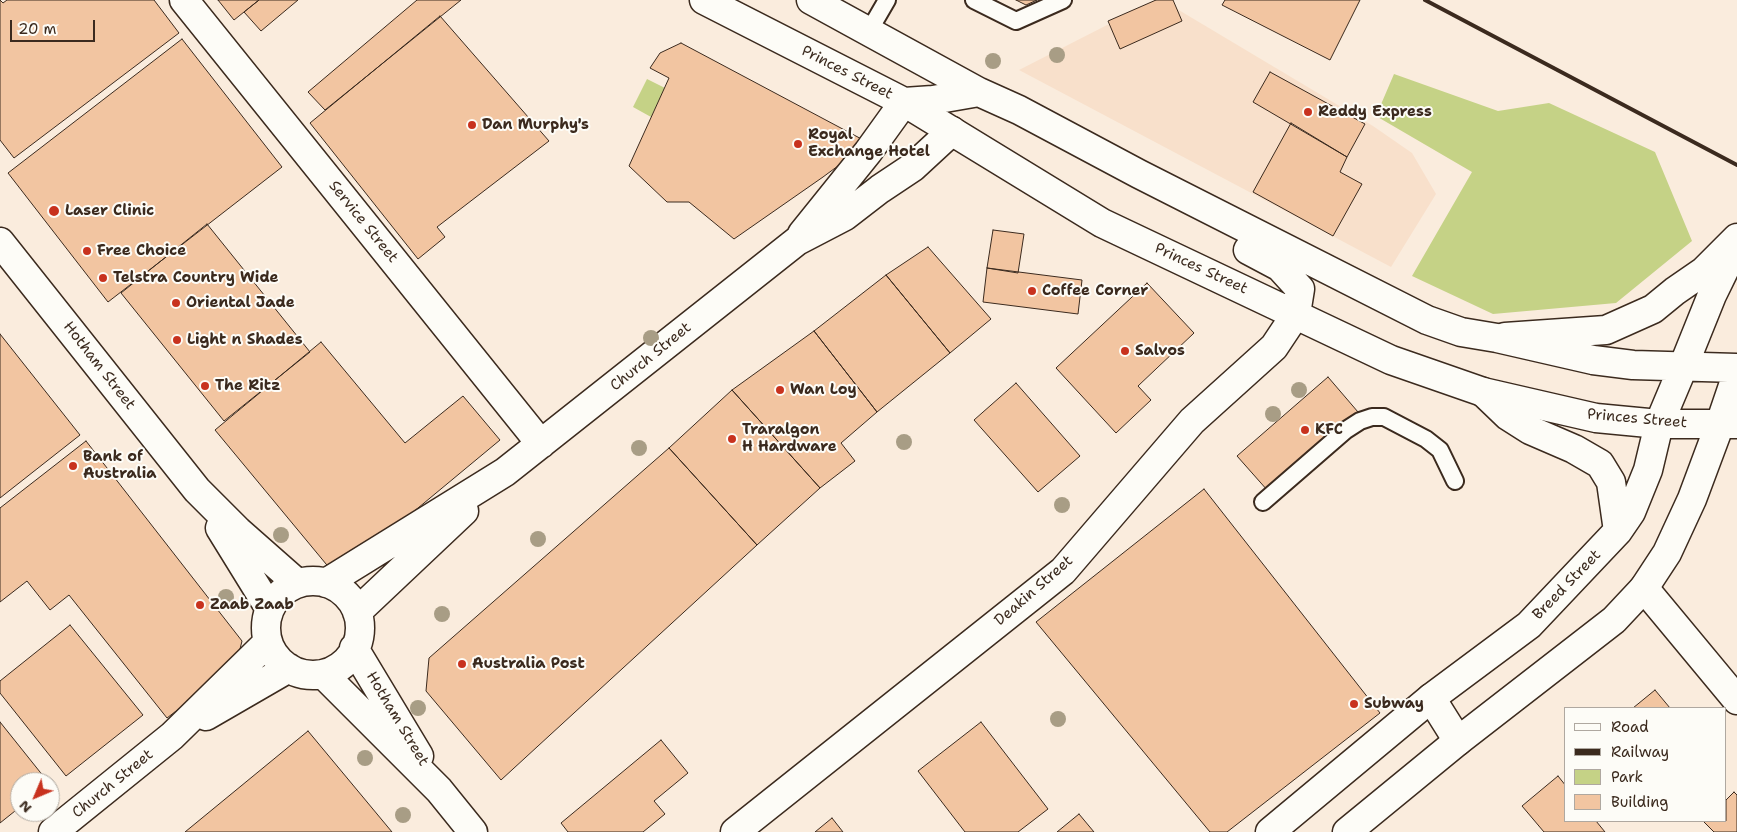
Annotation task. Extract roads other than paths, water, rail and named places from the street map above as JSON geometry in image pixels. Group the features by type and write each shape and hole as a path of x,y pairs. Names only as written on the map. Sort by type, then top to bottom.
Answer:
{"main road":[{"name":"Service Street","path":"184,0 541,444"},
{"name":"Princes Street","path":"704,0 904,102 1102,223 1392,360 1483,392 1596,418 1659,424 1728,424"},
{"path":"811,0 979,92 1071,137 1148,179 1427,320 1461,332 1593,360 1633,365 1737,368"},
{"name":"Church Street","path":"357,612 505,472 797,240 845,216 880,189 913,168 966,117 979,92"},
{"path":"904,102 933,100 979,92"},
{"name":"Church Street","path":"797,240 868,152 904,102"},
{"path":"1071,137 1125,185 1280,267 1300,289 1296,314"},
{"path":"1496,338 1606,330 1653,309 1674,291 1704,271 1737,238"},
{"name":"Hotham Street","path":"0,242 197,490 238,531 297,583"},
{"name":"Breed Street","path":"1270,832 1431,698 1529,625 1618,531 1631,512 1648,470 1659,424 1712,295 1737,245"},
{"name":"Deakin Street","path":"735,832 1063,571 1192,421 1274,347 1296,314"},
{"path":"1347,832 1458,741 1614,620 1644,588 1667,553 1728,424 1737,374"},
{"path":"1483,392 1508,416 1530,430 1574,449 1600,464 1612,482 1618,531"},
{"name":"Church Street","path":"326,583 505,472"},
{"name":"Hotham Street","path":"197,490 270,609"},
{"path":"312,581 326,583 339,589 350,599 357,612 360,628 357,644 349,658 338,668 323,674 309,675 289,668 274,655 268,642 266,628 270,609 274,601 284,590 297,583 312,581"},
{"path":"1644,588 1737,700"},
{"name":"Church Street","path":"53,832 172,736 268,642"},
{"name":"Hotham Street","path":"354,648 439,790"},
{"name":"Church Street","path":"172,736 289,668"},
{"name":"Hotham Street","path":"323,674 439,790 473,832"},
{"path":"1431,698 1458,741"}],"lane":[{"path":"869,31 887,0"},
{"path":"974,0 1016,21 1063,0"},
{"path":"1263,502 1346,430 1360,421 1372,417 1384,417 1426,438 1440,450 1455,481"}],"railway":[{"path":"1425,0 1737,165"}],"place":[{"name":"Reddy Express","path":"1308,112"},
{"name":"Dan Murphy's","path":"472,125"},
{"name":"Royal Exchange Hotel","path":"798,144"},
{"name":"Laser Clinic","path":"54,211"},
{"name":"Free Choice","path":"87,251"},
{"name":"Telstra Country Wide","path":"103,278"},
{"name":"Coffee Corner","path":"1032,291"},
{"name":"Oriental Jade","path":"176,303"},
{"name":"Light n Shades","path":"177,340"},
{"name":"Salvos","path":"1125,351"},
{"name":"The Ritz","path":"205,386"},
{"name":"Wan Loy","path":"780,390"},
{"name":"KFC","path":"1305,430"},
{"name":"Traralgon H Hardware","path":"732,439"},
{"name":"Bank of Australia","path":"73,466"},
{"name":"Zaab Zaab","path":"200,605"},
{"name":"Australia Post","path":"462,664"},
{"name":"Subway","path":"1354,704"}]}
